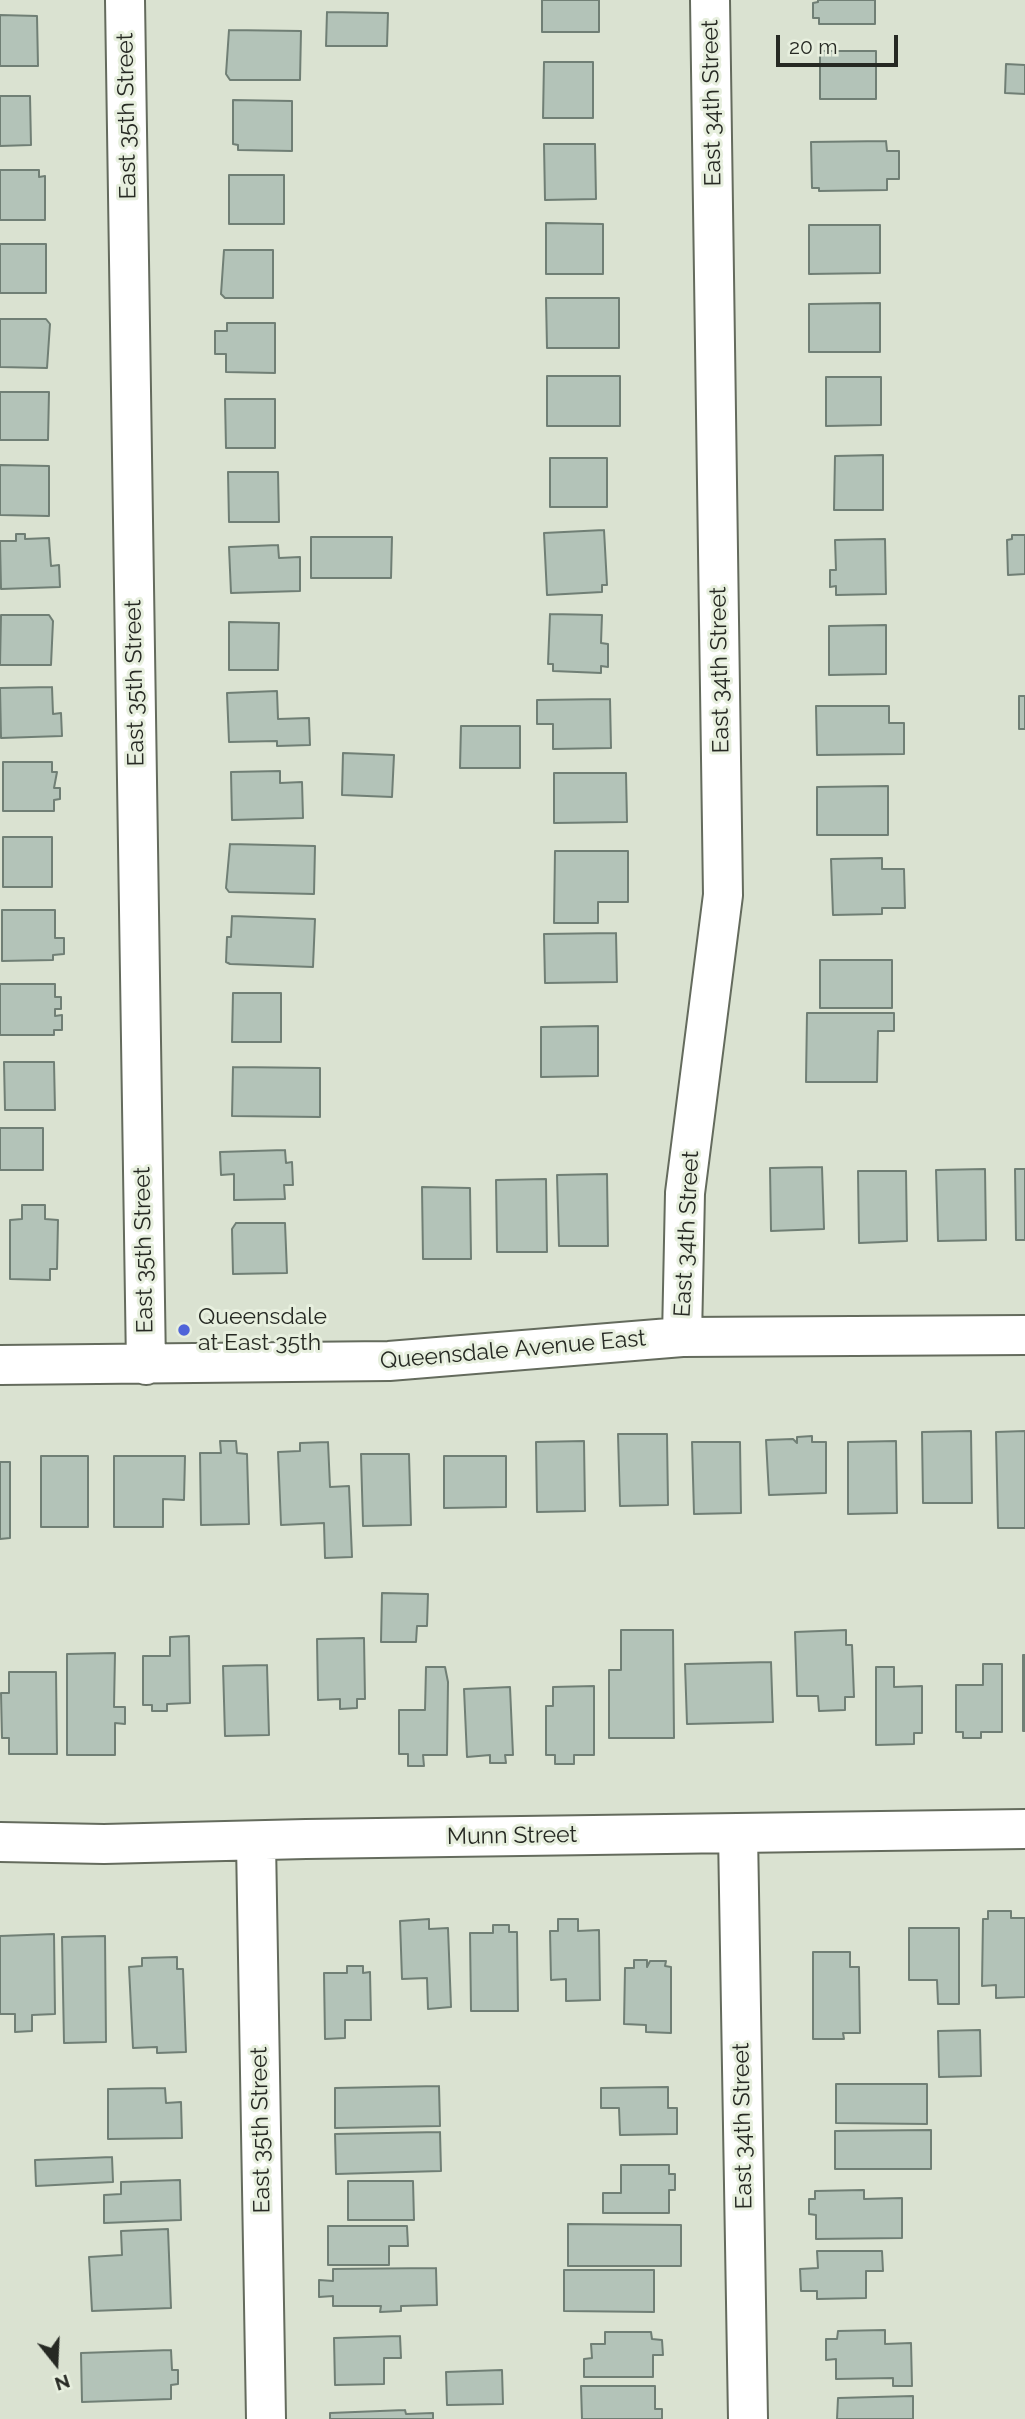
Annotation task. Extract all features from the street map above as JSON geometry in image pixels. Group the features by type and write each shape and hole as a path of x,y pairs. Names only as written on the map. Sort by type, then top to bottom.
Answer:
{"street":[{"name":"East 35th Street","path":"125,0 146,1365"},
{"name":"East 34th Street","path":"682,1336 685,1193 723,895 710,0"},
{"name":"Queensdale Avenue East","path":"0,1365 389,1361 682,1336 1025,1335"},
{"name":"Munn Street","path":"0,1842 104,1844 334,1838 1025,1829"},
{"name":"East 34th Street","path":"738,1833 748,2419"},
{"name":"East 35th Street","path":"256,1842 265,2419"}],"building":[{"path":"542,0 599,0 599,32 542,32"},
{"path":"818,0 875,0 875,24 819,24 819,18 813,18 813,3"},
{"path":"327,12 388,13 387,46 326,46"},
{"path":"0,15 37,16 38,66 0,66"},
{"path":"229,30 301,31 300,80 230,80 226,74"},
{"path":"820,51 876,51 876,99 820,99"},
{"path":"544,62 593,62 593,118 543,118"},
{"path":"1006,64 1025,65 1025,94 1005,93"},
{"path":"0,96 30,96 31,145 0,146"},
{"path":"233,100 292,101 292,151 238,150 238,145 233,144"},
{"path":"886,141 887,151 899,151 899,179 887,179 887,190 819,191 819,188 812,188 811,142"},
{"path":"544,144 595,144 596,199 545,200"},
{"path":"0,170 39,170 39,177 45,176 45,220 0,220"},
{"path":"229,175 284,175 284,224 229,224"},
{"path":"546,223 603,224 603,274 546,274"},
{"path":"809,225 880,225 880,273 809,274"},
{"path":"0,244 46,244 46,293 0,293"},
{"path":"224,250 273,250 273,298 225,298 221,294"},
{"path":"546,298 619,298 619,348 547,348"},
{"path":"880,303 880,352 809,352 809,304"},
{"path":"0,319 46,319 50,324 47,368 0,367"},
{"path":"227,323 275,323 275,373 226,372 226,354 215,354 215,331 227,331"},
{"path":"547,376 620,376 620,426 547,426"},
{"path":"826,377 881,377 881,425 826,426"},
{"path":"0,392 49,392 48,440 0,440"},
{"path":"225,399 275,399 275,448 226,448"},
{"path":"883,455 883,510 834,510 835,456"},
{"path":"550,458 607,458 607,507 550,507"},
{"path":"0,465 49,466 49,516 0,515"},
{"path":"228,472 278,472 279,522 229,522"},
{"path":"604,530 607,585 602,585 602,592 547,595 544,533"},
{"path":"16,534 25,534 25,539 49,538 51,566 59,565 60,587 1,589 0,541 16,541"},
{"path":"1012,535 1025,535 1025,574 1008,575 1007,540 1012,539"},
{"path":"311,537 392,537 391,578 311,578"},
{"path":"885,539 886,594 836,595 836,586 830,587 830,570 836,570 835,540"},
{"path":"278,545 279,558 300,557 300,591 231,593 229,547"},
{"path":"550,614 602,615 601,643 608,644 608,667 601,666 601,673 553,671 553,664 548,664"},
{"path":"1,615 49,615 53,621 51,665 0,665"},
{"path":"229,622 279,623 278,670 229,670"},
{"path":"886,625 886,674 829,675 829,626"},
{"path":"52,687 53,714 61,713 62,736 1,738 0,688"},
{"path":"277,691 278,719 309,718 310,745 277,746 277,741 229,742 227,693"},
{"path":"1019,696 1025,696 1025,729 1019,729"},
{"path":"610,699 611,748 553,749 553,724 537,724 537,700"},
{"path":"816,706 889,706 889,723 904,723 904,754 817,755"},
{"path":"461,726 520,726 520,768 460,768"},
{"path":"343,753 394,755 392,797 342,795"},
{"path":"3,762 52,762 52,772 57,772 54,788 60,788 60,799 54,800 54,811 3,811"},
{"path":"280,771 280,783 302,782 303,818 232,820 231,772"},
{"path":"554,773 626,773 627,822 554,823"},
{"path":"888,786 888,835 817,835 817,787"},
{"path":"3,837 52,837 52,887 3,887"},
{"path":"230,844 315,846 314,894 229,892 226,888"},
{"path":"555,851 628,851 628,902 598,902 598,923 554,923"},
{"path":"882,858 882,869 904,869 905,908 882,908 882,914 833,915 831,859"},
{"path":"2,910 55,910 55,938 64,938 64,954 53,955 53,960 2,961"},
{"path":"232,916 315,919 313,967 226,962 227,937 231,937"},
{"path":"616,933 617,982 545,983 544,934"},
{"path":"820,960 892,960 892,1008 820,1008"},
{"path":"0,984 55,984 55,997 61,997 61,1009 55,1009 55,1016 62,1015 62,1030 54,1030 54,1035 0,1035"},
{"path":"233,993 281,993 281,1042 232,1042"},
{"path":"807,1013 894,1013 894,1031 878,1031 877,1082 806,1082"},
{"path":"598,1026 598,1076 541,1077 541,1027"},
{"path":"4,1062 54,1062 55,1110 5,1110"},
{"path":"233,1067 320,1068 320,1117 232,1116"},
{"path":"0,1128 43,1128 43,1170 0,1170"},
{"path":"285,1150 286,1163 292,1162 293,1185 284,1185 285,1199 234,1200 234,1174 221,1175 220,1152"},
{"path":"822,1167 824,1229 771,1231 770,1168"},
{"path":"985,1169 986,1240 938,1241 936,1170"},
{"path":"1015,1169 1025,1169 1025,1240 1016,1240"},
{"path":"858,1171 906,1171 907,1241 859,1243"},
{"path":"607,1174 608,1246 559,1246 557,1175"},
{"path":"546,1179 547,1252 497,1252 496,1180"},
{"path":"422,1187 470,1188 471,1259 423,1259"},
{"path":"22,1205 45,1205 45,1219 58,1220 57,1269 50,1269 50,1280 10,1279 10,1220 22,1219"},
{"path":"236,1223 285,1223 287,1273 233,1274 232,1229"},
{"path":"971,1431 972,1503 923,1503 922,1432"},
{"path":"1025,1431 1025,1528 998,1528 996,1432"},
{"path":"618,1434 667,1434 668,1505 620,1506"},
{"path":"812,1436 812,1442 826,1442 826,1493 769,1495 766,1440 793,1439 797,1443 797,1437"},
{"path":"220,1441 236,1441 237,1453 247,1454 249,1524 201,1525 200,1453 221,1453"},
{"path":"584,1441 585,1511 537,1512 536,1442"},
{"path":"896,1441 897,1513 848,1514 848,1442"},
{"path":"328,1442 330,1487 349,1486 352,1557 325,1558 324,1523 281,1525 278,1452 300,1451 300,1443"},
{"path":"692,1442 740,1442 741,1513 694,1514"},
{"path":"361,1454 409,1454 411,1525 363,1526"},
{"path":"41,1456 88,1456 88,1527 41,1527"},
{"path":"114,1456 185,1456 184,1500 163,1499 163,1527 114,1527"},
{"path":"444,1456 506,1456 506,1507 444,1508"},
{"path":"0,1462 10,1462 10,1538 0,1539"},
{"path":"382,1593 428,1594 427,1626 417,1626 416,1642 381,1642"},
{"path":"621,1630 673,1630 674,1738 609,1738 609,1670 621,1670"},
{"path":"846,1630 846,1645 852,1645 854,1697 845,1697 845,1710 819,1711 818,1696 797,1696 795,1632"},
{"path":"189,1636 190,1703 167,1704 167,1711 152,1711 152,1705 143,1705 143,1656 170,1656 170,1637"},
{"path":"364,1638 365,1699 357,1699 357,1708 340,1709 340,1699 318,1700 317,1639"},
{"path":"115,1653 114,1707 125,1707 125,1724 115,1723 115,1755 67,1755 67,1654"},
{"path":"1025,1655 1025,1731 1023,1731"},
{"path":"771,1662 773,1722 687,1724 685,1664"},
{"path":"983,1664 1002,1664 1002,1732 981,1732 981,1738 963,1738 963,1732 956,1732 956,1685 983,1685"},
{"path":"267,1665 269,1735 225,1736 223,1666"},
{"path":"426,1667 445,1667 448,1682 447,1755 423,1755 424,1766 408,1766 408,1754 399,1754 399,1710 425,1710"},
{"path":"876,1667 894,1667 894,1687 922,1686 922,1733 914,1733 914,1744 876,1745"},
{"path":"9,1672 56,1672 57,1754 9,1754 9,1738 2,1738 1,1693 9,1693"},
{"path":"594,1686 594,1755 574,1755 574,1764 555,1764 555,1755 546,1755 546,1706 553,1706 553,1687"},
{"path":"510,1687 513,1755 505,1755 506,1763 490,1763 490,1755 467,1757 464,1689"},
{"path":"988,1911 1011,1911 1011,1918 1025,1918 1025,1997 996,1998 996,1985 982,1986 983,1919 988,1919"},
{"path":"429,1919 429,1929 448,1928 451,2007 428,2009 427,1978 402,1979 400,1921"},
{"path":"558,1919 578,1919 578,1931 599,1930 600,2000 566,2001 566,1979 551,1980 550,1931 558,1931"},
{"path":"493,1925 509,1925 509,1932 517,1932 518,2011 471,2011 470,1933 493,1933"},
{"path":"909,1928 959,1928 959,2004 938,2004 937,1980 909,1980"},
{"path":"54,1934 55,2014 32,2015 32,2031 15,2032 15,2014 0,2014 0,1936"},
{"path":"105,1936 106,2042 64,2043 62,1937"},
{"path":"813,1952 850,1952 850,1967 859,1967 860,2033 843,2033 844,2039 813,2039"},
{"path":"177,1957 177,1969 183,1969 186,2052 157,2053 157,2047 133,2048 129,1967 142,1966 142,1958"},
{"path":"634,1960 647,1960 647,1967 650,1961 666,1961 665,1966 671,1967 671,2033 646,2032 646,2025 624,2024 625,1968 634,1968"},
{"path":"347,1966 363,1966 363,1973 370,1972 371,2020 345,2020 345,2038 325,2039 324,1973 347,1973"},
{"path":"980,2030 981,2076 939,2077 938,2031"},
{"path":"836,2084 927,2084 927,2124 836,2123"},
{"path":"439,2086 440,2126 335,2128 335,2088"},
{"path":"668,2087 668,2108 677,2108 677,2134 620,2135 619,2108 601,2108 601,2088"},
{"path":"165,2088 166,2103 181,2102 182,2138 108,2139 108,2089"},
{"path":"931,2130 931,2169 835,2169 835,2131"},
{"path":"440,2132 441,2171 336,2174 335,2134"},
{"path":"112,2157 113,2182 36,2186 35,2160"},
{"path":"621,2165 669,2165 669,2174 675,2174 675,2190 669,2190 669,2213 603,2213 603,2193 621,2193"},
{"path":"180,2180 181,2220 104,2223 104,2195 121,2194 121,2182"},
{"path":"348,2181 413,2181 414,2220 348,2220"},
{"path":"864,2190 864,2199 902,2198 902,2238 816,2239 816,2215 809,2214 809,2199 815,2199 815,2191"},
{"path":"568,2224 681,2225 681,2266 568,2266"},
{"path":"328,2226 407,2226 408,2246 389,2246 389,2265 328,2265"},
{"path":"168,2229 171,2308 92,2311 89,2257 122,2255 121,2231"},
{"path":"817,2251 882,2251 883,2271 866,2271 866,2298 817,2299 817,2291 801,2291 800,2269 818,2268"},
{"path":"436,2268 437,2305 401,2306 401,2311 380,2312 381,2306 333,2306 333,2296 319,2297 319,2280 333,2281 333,2269"},
{"path":"564,2270 654,2270 654,2312 564,2311"},
{"path":"885,2330 885,2344 911,2343 912,2386 893,2386 893,2378 836,2379 836,2359 826,2360 826,2339 837,2339 838,2331"},
{"path":"605,2332 651,2332 652,2339 662,2340 663,2355 653,2355 653,2377 584,2377 584,2359 592,2358 591,2344 605,2344"},
{"path":"400,2336 401,2358 384,2358 384,2384 335,2385 334,2338"},
{"path":"171,2350 172,2370 178,2370 178,2384 171,2385 171,2399 82,2402 81,2353"},
{"path":"502,2370 503,2404 447,2405 446,2372"},
{"path":"581,2386 655,2386 655,2409 662,2409 662,2419 582,2419"},
{"path":"913,2396 913,2419 837,2419 838,2398"},
{"path":"405,2410 406,2414 433,2413 433,2419 330,2419 330,2413"}],"place":[{"name":"Queensdale at East 35th","path":"184,1330"}]}
